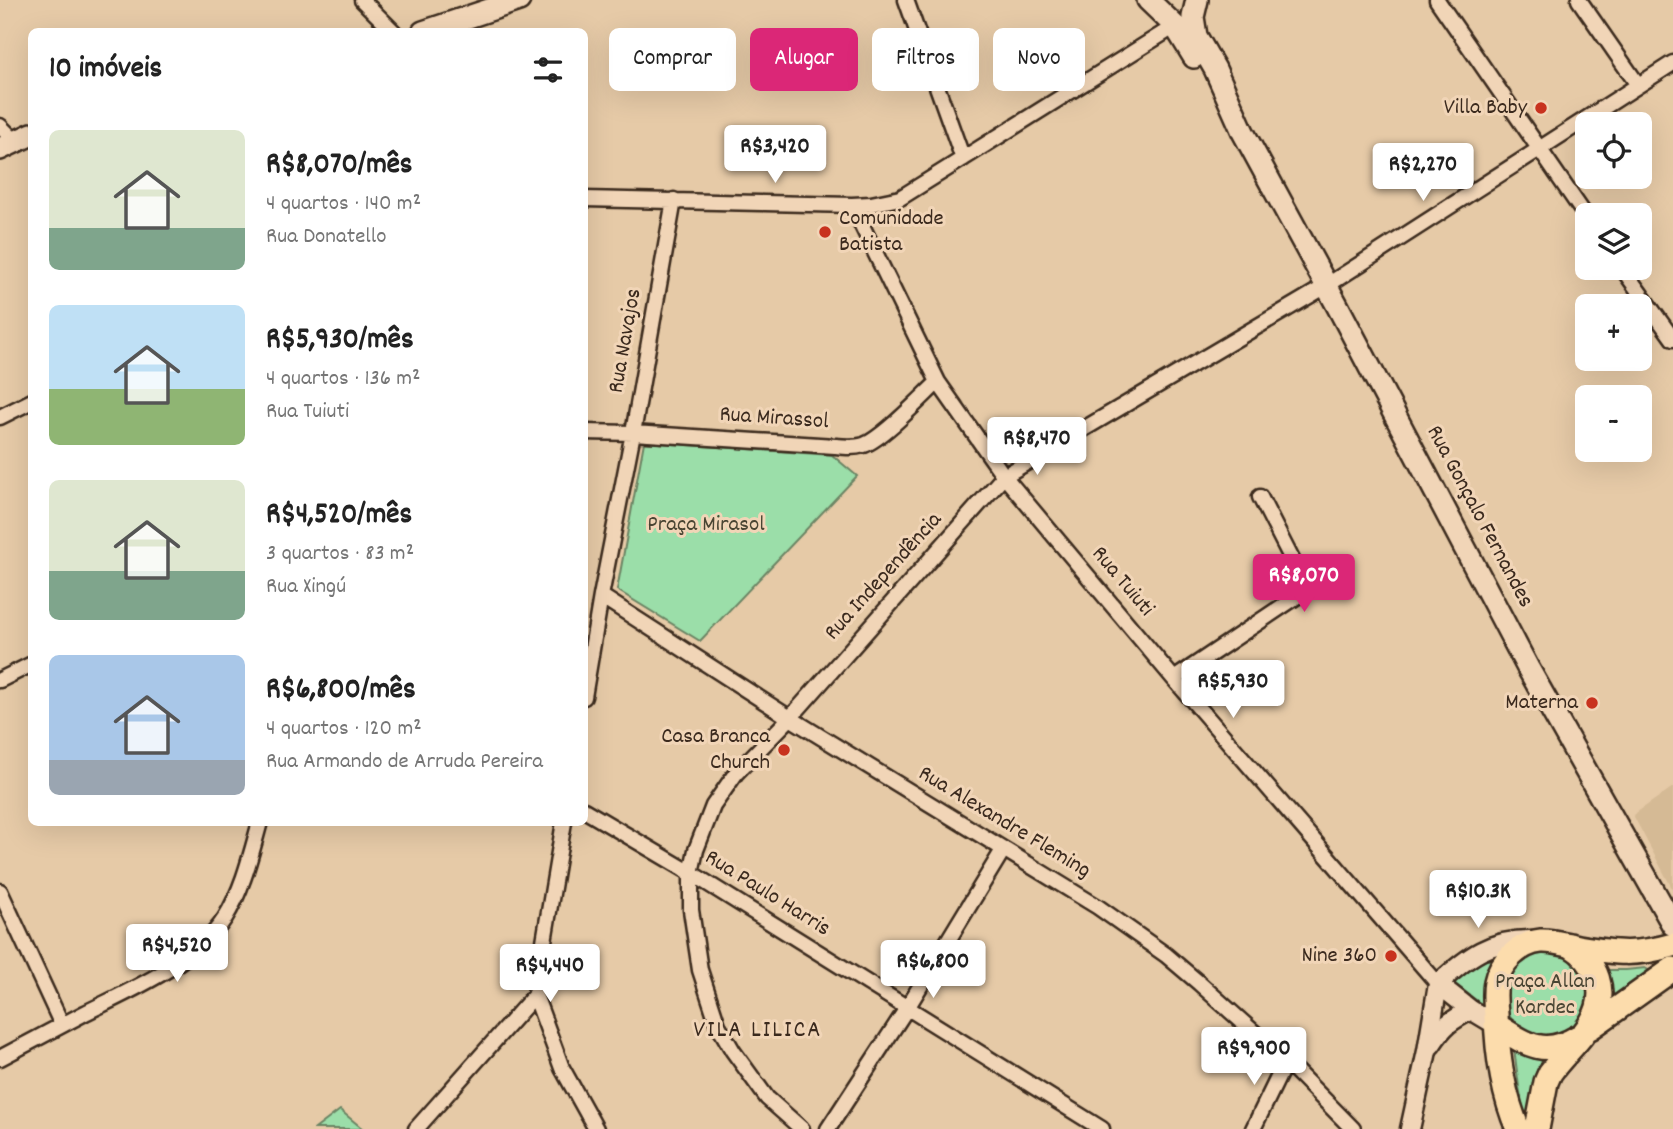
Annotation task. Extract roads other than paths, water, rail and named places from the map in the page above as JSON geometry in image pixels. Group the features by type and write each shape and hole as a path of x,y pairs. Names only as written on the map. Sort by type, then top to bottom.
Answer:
{"main road":[{"path":"433,28 483,6 519,0"},
{"name":"Rua Gonçalo Fernandes","path":"1148,0 1175,26 1243,132"},
{"name":"Rua Gonçalo Fernandes","path":"1197,0 1193,17 1196,36 1243,132 1528,668 1673,925"},
{"path":"1518,1129 1504,1089 1496,1025 1495,983 1508,958 1523,947 1540,941 1626,954 1653,951 1673,944"},
{"path":"1537,1129 1549,1073 1589,1026 1597,1010 1599,985 1590,962 1570,945"},
{"path":"1496,1025 1526,1044 1539,1048 1560,1046 1581,1035 1670,970"}],"street":[{"path":"362,0 390,28"},
{"path":"906,0 963,159"},
{"path":"1437,0 1576,203"},
{"path":"1578,0 1638,85"},
{"path":"588,199 852,205 900,198 1175,26"},
{"name":"Rua Independência","path":"802,1129 766,1098 733,1051 718,1025 700,970 691,910 691,873 696,850 713,806 736,773 790,718 1004,476 1326,286 1673,63"},
{"path":"0,126 16,141"},
{"name":"Rua Navajos","path":"588,673 674,200"},
{"name":"Rua Tuiuti","path":"852,205 938,382 1004,476 1174,679 1438,984"},
{"path":"1631,280 1673,339"},
{"name":"Rua Mirassol","path":"588,432 856,446 873,440 938,382"},
{"path":"0,417 28,403"},
{"path":"1174,679 1306,591 1260,497"},
{"name":"Rua Alexandre Fleming","path":"601,596 790,718 1098,906 1166,955 1286,1062 1353,1129"},
{"path":"0,680 28,666"},
{"name":"Rua Paulo Harris","path":"588,812 691,873 1102,1129"},
{"path":"0,1058 153,979 215,932 238,893 259,826"},
{"path":"563,826 535,995 562,1068 596,1129"},
{"path":"828,1129 907,1008 1003,850"},
{"path":"0,891 62,1025"},
{"path":"1410,1129 1438,984 1462,962 1488,947 1506,941 1540,941"},
{"path":"1438,984 1471,1010 1496,1025"},
{"path":"416,1129 535,995"},
{"path":"1427,1051 1451,1020 1471,1010"},
{"path":"1253,1129 1286,1062"}],"place":[{"name":"Villa Baby","path":"1541,108"},
{"name":"Comunidade Batista","path":"825,232"},
{"name":"Materna","path":"1592,703"},
{"name":"Casa Branca Church","path":"784,750"},
{"name":"Nine 360","path":"1391,956"}],"district":[{"name":"VILA LILICA","path":"758,1031"}],"park label":[{"name":"Praça Mirasol","path":"706,525"},
{"name":"Praça Allan Kardec","path":"1545,995"}]}
